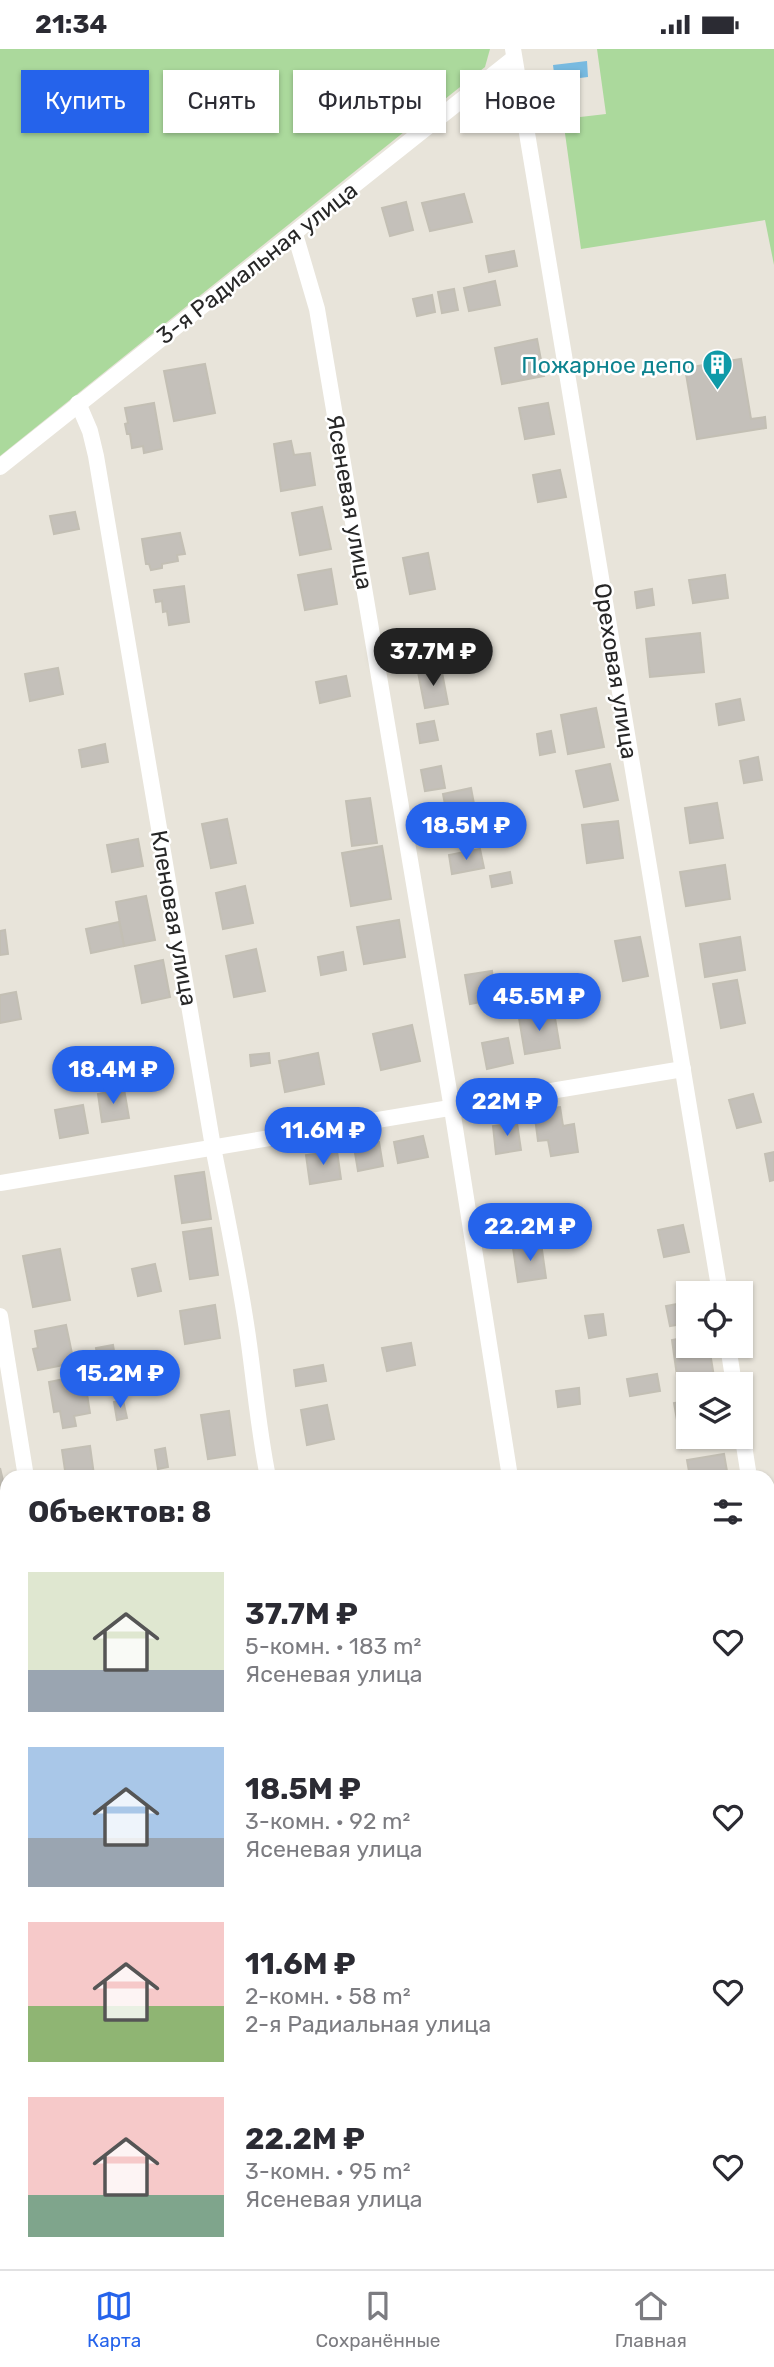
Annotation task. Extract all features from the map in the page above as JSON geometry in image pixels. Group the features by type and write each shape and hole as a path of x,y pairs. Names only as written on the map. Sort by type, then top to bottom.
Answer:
{"street":[{"name":"3-я Радиальная улица","path":"0,467 295,235 513,53"},
{"name":"Ореховая улица","path":"513,53 718,1281"},
{"name":"Ясеневая улица","path":"295,235 317,309 452,1109 509,1470"},
{"name":"Кленовая улица","path":"78,403 90,431 96,456 213,1147 231,1235 267,1470"},
{"path":"0,1183 683,1069"},
{"path":"0,1316 25,1470"},
{"path":"745,1449 749,1470"}],"green space":[{"path":"0,49 490,49 485,67 481,70 460,70 460,87 446,98 446,70 293,70 293,133 403,133 0,456"},
{"path":"597,49 774,49 774,265 765,220 581,249 565,133 580,133 580,117 606,114"}],"water":[{"path":"587,61 588,77 580,78 580,70 554,70 553,65"}],"building":[{"path":"464,194 472,222 430,231 422,203"},
{"path":"406,202 413,230 390,236 382,208"},
{"path":"514,251 517,266 489,272 486,256"},
{"path":"495,281 500,305 469,311 464,288"},
{"path":"454,289 458,310 442,313 438,292"},
{"path":"432,295 435,312 417,316 413,299"},
{"path":"537,339 544,376 502,384 495,348"},
{"name":"Пожарное депо","path":"741,359 751,419 765,417 766,428 697,439 685,368"},
{"path":"205,364 215,413 174,421 164,371"},
{"path":"154,403 162,449 144,453 143,446 132,448 125,424 128,423 125,408"},
{"path":"548,403 554,434 525,439 519,408"},
{"path":"291,441 294,455 310,453 315,485 281,491 274,444"},
{"path":"560,470 566,497 538,502 533,475"},
{"path":"322,507 331,549 300,555 292,513"},
{"path":"75,512 79,529 54,534 50,516"},
{"path":"180,533 185,554 177,555 178,561 162,564 162,568 151,570 149,564 146,564 142,539"},
{"path":"428,553 435,589 410,594 403,558"},
{"path":"331,569 337,604 305,610 298,575"},
{"path":"725,575 728,598 693,603 689,580"},
{"path":"184,586 189,622 169,625 167,611 163,612 162,601 156,602 154,590"},
{"path":"652,589 654,605 637,608 635,592"},
{"path":"700,633 704,672 650,677 646,639"},
{"path":"441,667 448,704 425,708 418,672"},
{"path":"58,668 63,694 30,701 25,674"},
{"path":"346,676 350,696 320,703 316,682"},
{"path":"740,699 744,720 719,725 716,704"},
{"path":"596,708 604,747 568,754 561,715"},
{"path":"434,721 438,740 420,743 417,724"},
{"path":"551,731 555,752 540,755 537,734"},
{"path":"105,744 108,762 82,767 79,750"},
{"path":"758,757 762,780 744,783 740,761"},
{"path":"610,764 618,800 584,807 576,771"},
{"path":"441,766 445,788 425,791 421,770"},
{"path":"471,788 478,825 450,830 443,794"},
{"path":"370,798 377,843 352,846 346,801"},
{"path":"717,803 723,838 690,843 685,808"},
{"path":"503,810 506,822 485,825 483,814"},
{"path":"227,819 236,863 211,868 202,824"},
{"path":"618,821 623,858 587,863 582,825"},
{"path":"138,839 143,866 112,872 107,845"},
{"path":"382,846 391,899 351,906 342,853"},
{"path":"480,849 484,868 452,874 449,855"},
{"path":"725,865 730,899 686,906 680,872"},
{"path":"510,872 512,883 492,887 490,876"},
{"path":"245,886 253,923 223,929 216,893"},
{"path":"146,896 155,940 124,946 116,902"},
{"path":"399,920 405,957 364,964 357,927"},
{"path":"119,922 124,946 91,953 86,929"},
{"path":"5,930 8,954 0,955 0,931"},
{"path":"640,937 648,976 623,981 615,941"},
{"path":"740,937 745,970 705,977 700,944"},
{"path":"256,949 265,991 234,997 226,956"},
{"path":"343,952 346,970 321,975 318,957"},
{"path":"163,960 170,997 142,1003 135,966"},
{"path":"492,971 496,999 470,1004 465,975"},
{"path":"546,978 550,1001 521,1007 516,985"},
{"path":"737,980 745,1023 721,1028 713,984"},
{"path":"16,992 21,1019 0,1023 0,995"},
{"path":"554,1012 560,1048 525,1054 519,1018"},
{"path":"412,1025 420,1061 381,1070 373,1034"},
{"path":"508,1038 513,1063 487,1069 482,1043"},
{"path":"269,1053 270,1063 251,1066 250,1055"},
{"path":"318,1053 324,1084 285,1092 279,1061"},
{"path":"124,1089 129,1118 102,1122 98,1094"},
{"path":"753,1094 761,1122 737,1128 729,1100"},
{"path":"83,1105 88,1133 60,1138 55,1110"},
{"path":"560,1107 563,1126 574,1124 578,1152 551,1156 548,1140 538,1141 534,1110"},
{"path":"517,1123 521,1150 496,1154 493,1126"},
{"path":"423,1136 428,1157 398,1163 394,1142"},
{"path":"379,1142 383,1166 358,1171 354,1147"},
{"path":"337,1151 341,1179 310,1184 306,1155"},
{"path":"774,1152 774,1180 770,1181 765,1154"},
{"path":"204,1172 211,1219 182,1223 175,1176"},
{"path":"683,1225 689,1252 664,1257 658,1230"},
{"path":"211,1228 218,1275 190,1279 183,1232"},
{"path":"541,1243 546,1278 518,1282 513,1248"},
{"path":"60,1249 70,1300 33,1307 23,1256"},
{"path":"155,1264 161,1291 138,1296 132,1269"},
{"path":"676,1304 676,1325 670,1326 666,1306"},
{"path":"215,1305 220,1338 185,1344 180,1311"},
{"path":"603,1314 606,1335 589,1338 585,1316"},
{"path":"66,1325 74,1363 38,1370 33,1349 38,1348 35,1331"},
{"path":"676,1339 676,1358 711,1358 713,1372 676,1372 672,1340"},
{"path":"411,1343 415,1365 387,1371 382,1348"},
{"path":"113,1345 115,1357 98,1361 96,1348"},
{"path":"323,1365 326,1381 296,1386 294,1370"},
{"path":"657,1374 660,1391 630,1396 627,1379"},
{"path":"84,1375 90,1413 74,1416 76,1426 63,1428 60,1411 54,1412 49,1382"},
{"path":"579,1388 580,1404 558,1407 556,1391"},
{"path":"123,1400 127,1418 117,1420 114,1402"},
{"path":"327,1405 334,1439 307,1445 301,1410"},
{"path":"229,1411 235,1455 208,1459 201,1415"},
{"path":"90,1446 93,1470 65,1470 62,1450"},
{"path":"165,1448 168,1467 158,1469 155,1450"},
{"path":"724,1454 727,1470 689,1470 687,1460"}],"place":[{"name":"Пожарное депо","path":"718,392"}]}
